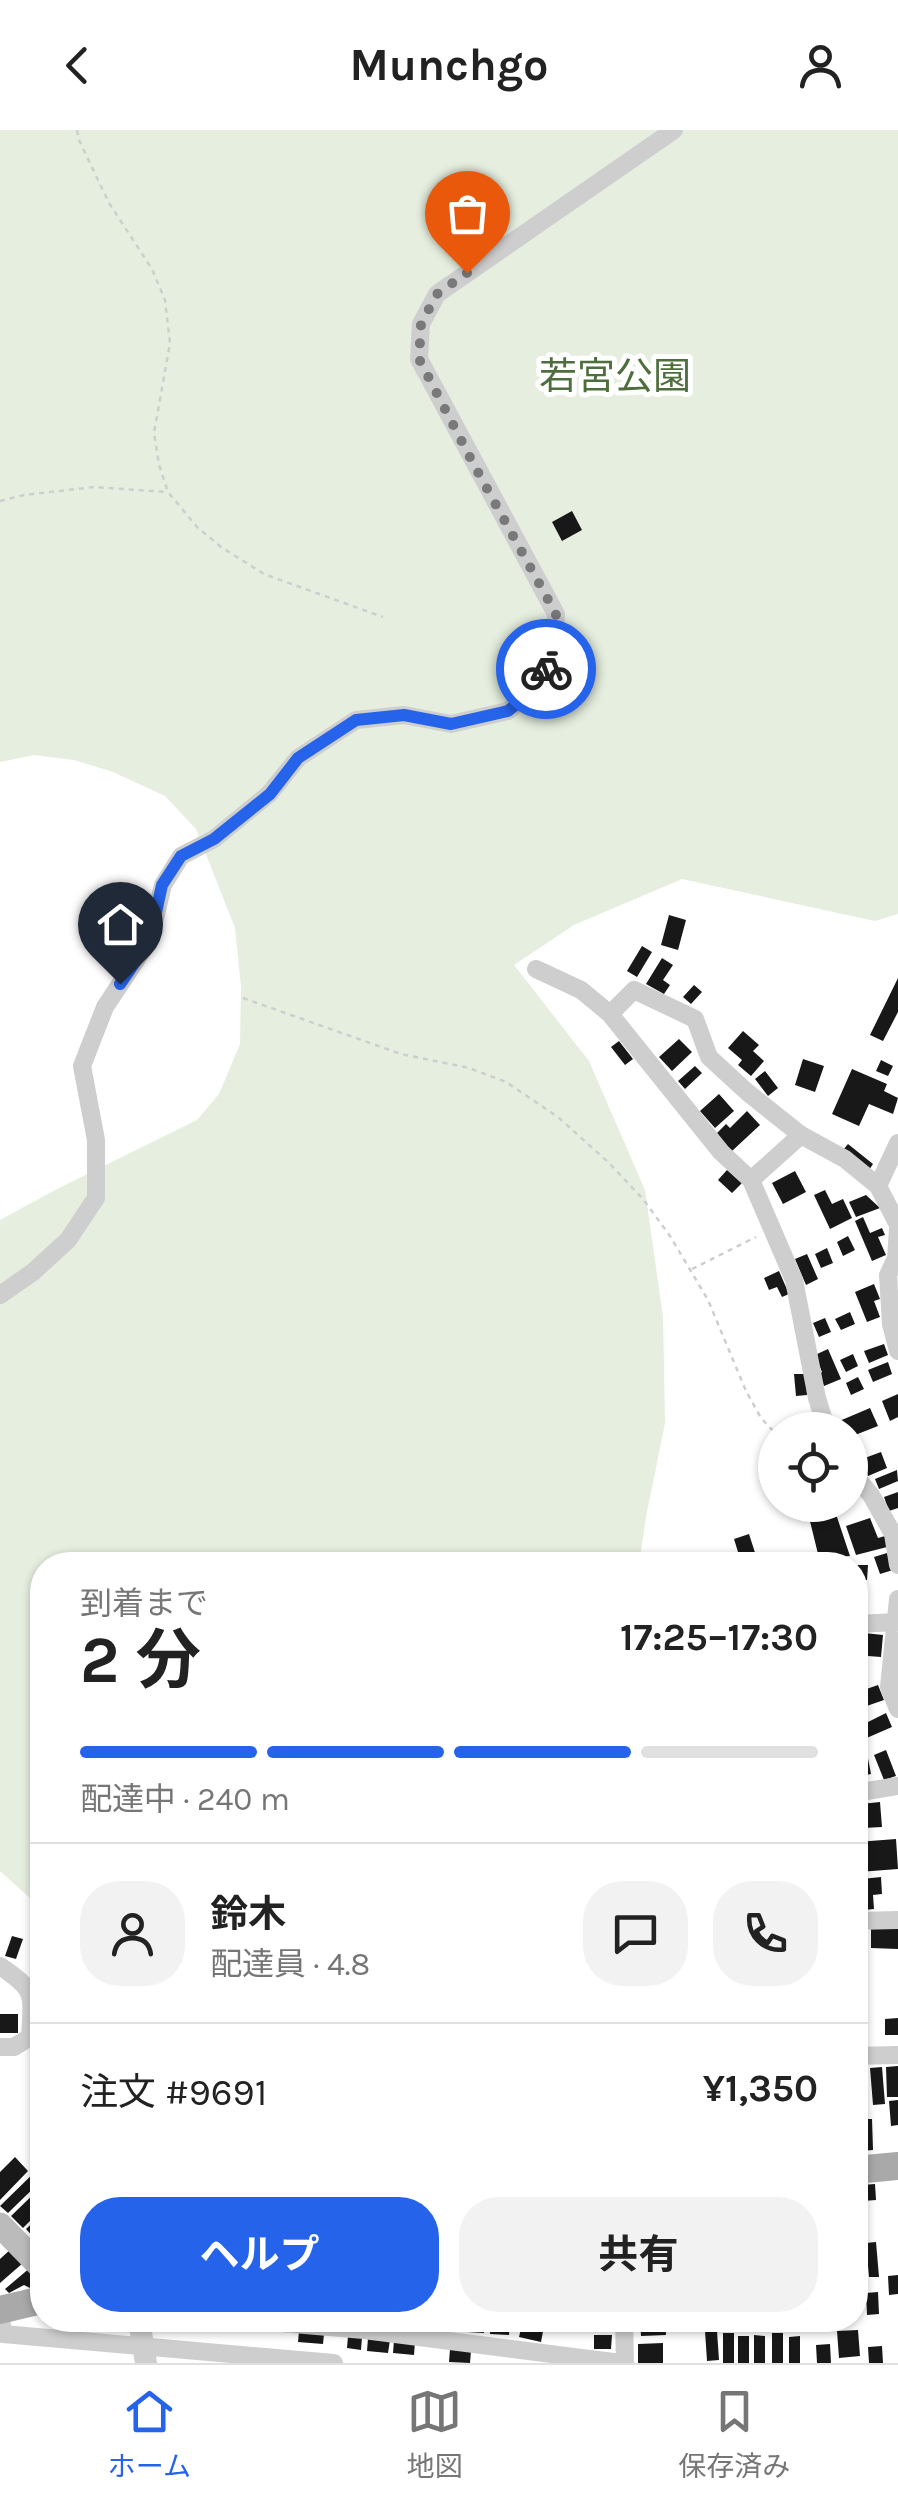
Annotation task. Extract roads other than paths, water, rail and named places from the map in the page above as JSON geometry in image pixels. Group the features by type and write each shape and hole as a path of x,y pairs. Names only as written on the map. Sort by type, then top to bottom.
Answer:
{"main road":[{"path":"868,2169 898,2166"},
{"path":"0,2224 30,2255"},
{"path":"0,2309 30,2303"}],"street":[{"path":"0,1295 68,1240 96,1198 96,1140 82,1066 105,1007 150,940 162,885 181,856 227,829 270,794 298,758 356,720 404,715 451,724 508,711 540,684 554,649 556,614 419,359 421,324 437,294 674,130"},
{"path":"536,969 580,990 610,1014 721,1152 751,1180 794,1280 822,1412"},
{"path":"610,1014 634,990 695,1020 709,1057 747,1092 801,1135 844,1159 878,1186 898,1227 896,1258 888,1275 891,1324 898,1350"},
{"path":"751,1180 801,1135"},
{"path":"878,1186 898,1143"},
{"path":"868,1491 893,1534 898,1566"},
{"path":"898,1600 889,1687 898,1709"},
{"path":"868,1624 897,1623"},
{"path":"868,1791 898,1786"},
{"path":"868,1921 898,1920"},
{"path":"0,1966 26,1984 30,1993"},
{"path":"0,2047 14,2048 30,2037"},
{"path":"868,2056 898,2055"},
{"path":"0,2309 3,2334 145,2355 334,2363"},
{"path":"380,2332 623,2363 624,2332"}],"park label":[{"name":"若宮公園","path":"615,376"}]}
